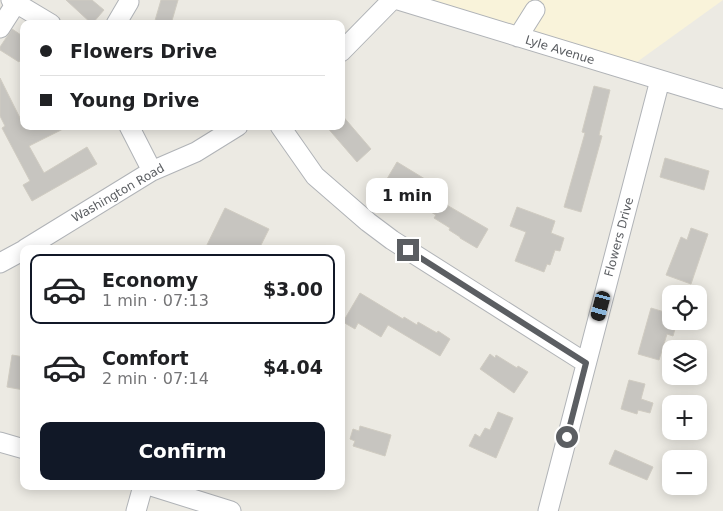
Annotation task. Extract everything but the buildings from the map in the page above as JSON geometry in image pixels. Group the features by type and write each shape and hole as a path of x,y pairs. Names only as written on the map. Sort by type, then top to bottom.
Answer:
{"street":[{"path":"345,48 392,0"},
{"name":"Lyle Avenue","path":"398,0 723,99"},
{"path":"0,28 15,1 45,20"},
{"path":"118,20 129,2"},
{"path":"518,37 535,10"},
{"name":"Flowers Drive","path":"548,511 660,80"},
{"path":"131,130 152,171"},
{"name":"Washington Road","path":"31,245 152,171 196,152 232,130"},
{"path":"283,130 315,176 368,222 392,240 586,363"},
{"name":"Washington Road","path":"0,264 20,252"},
{"path":"0,442 20,448"},
{"path":"136,511 143,490"},
{"path":"164,490 230,511"}],"shaded area":[{"path":"398,0 723,0 623,72"}],"route":[{"path":"408,250 586,363 567,437"}]}
